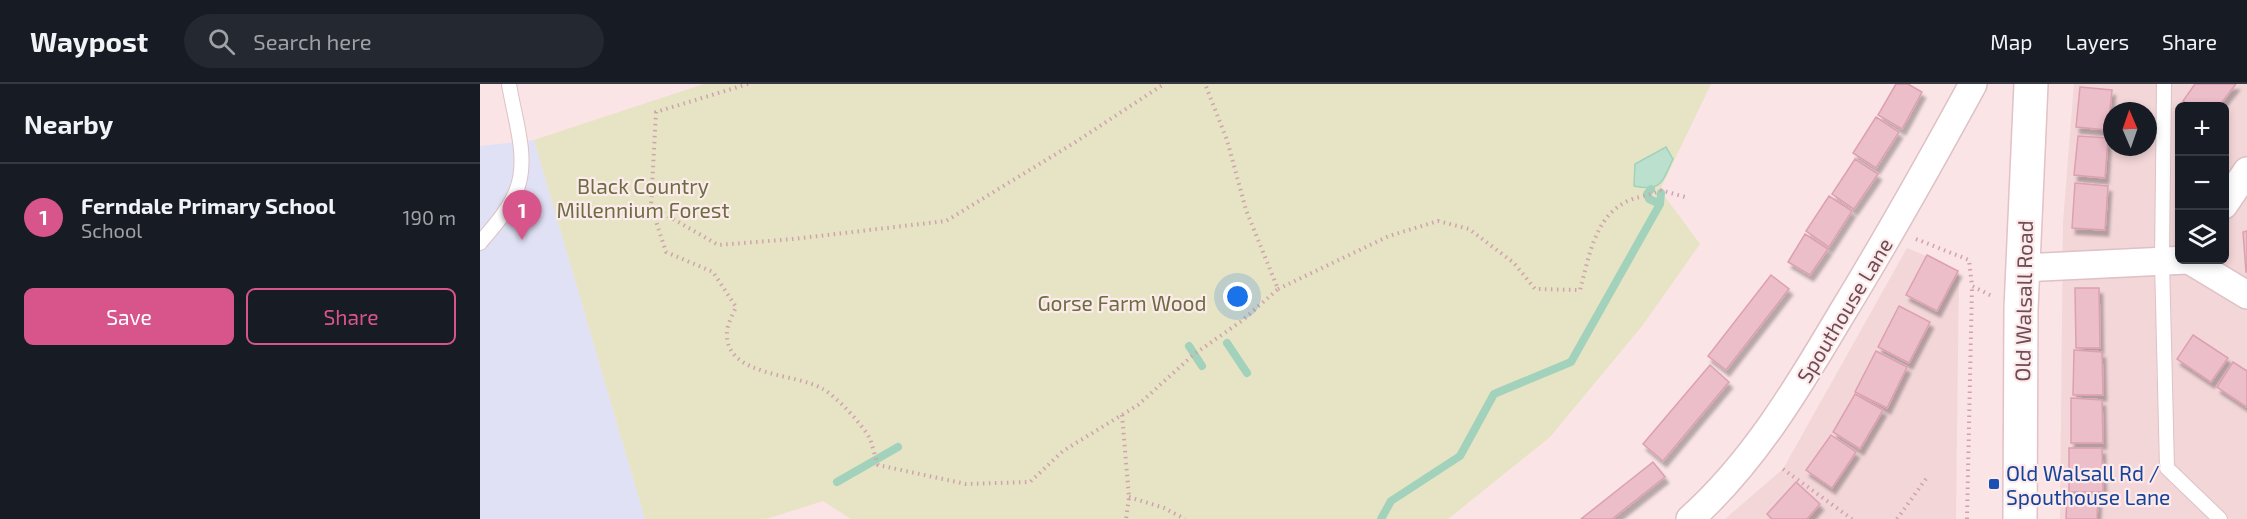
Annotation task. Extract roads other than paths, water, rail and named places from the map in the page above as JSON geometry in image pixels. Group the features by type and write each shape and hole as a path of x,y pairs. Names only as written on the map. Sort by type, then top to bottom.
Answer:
{"main road":[{"name":"Old Walsall Road","path":"2020,519 2021,309 2031,84"}],"street":[{"name":"Spouthouse Lane","path":"1690,519 1738,470 1798,386 1893,229 1973,84"},
{"path":"2229,198 2247,171"},
{"path":"2023,268 2175,260"},
{"path":"2187,264 2247,296"}],"lane":[{"path":"480,243 505,211 517,189 519,180 522,162 509,84"},
{"path":"2164,84 2175,210"},
{"path":"2180,264 2167,468 2220,519"}],"waterway":[{"path":"1651,189 1647,194 1649,199 1660,204"},
{"path":"1381,519 1391,501 1460,456 1494,394 1571,362 1660,204 1661,193"},
{"path":"1227,343 1247,373"},
{"path":"1189,346 1202,366"},
{"path":"837,482 898,447"}],"place":[{"name":"Ferndale Primary School","path":"522,240"},
{"name":"Old Walsall Rd / Spouthouse Lane","path":"1994,484"}],"park label":[{"name":"Black Country Millennium Forest","path":"643,197"},
{"name":"Gorse Farm Wood","path":"1122,302"}]}
